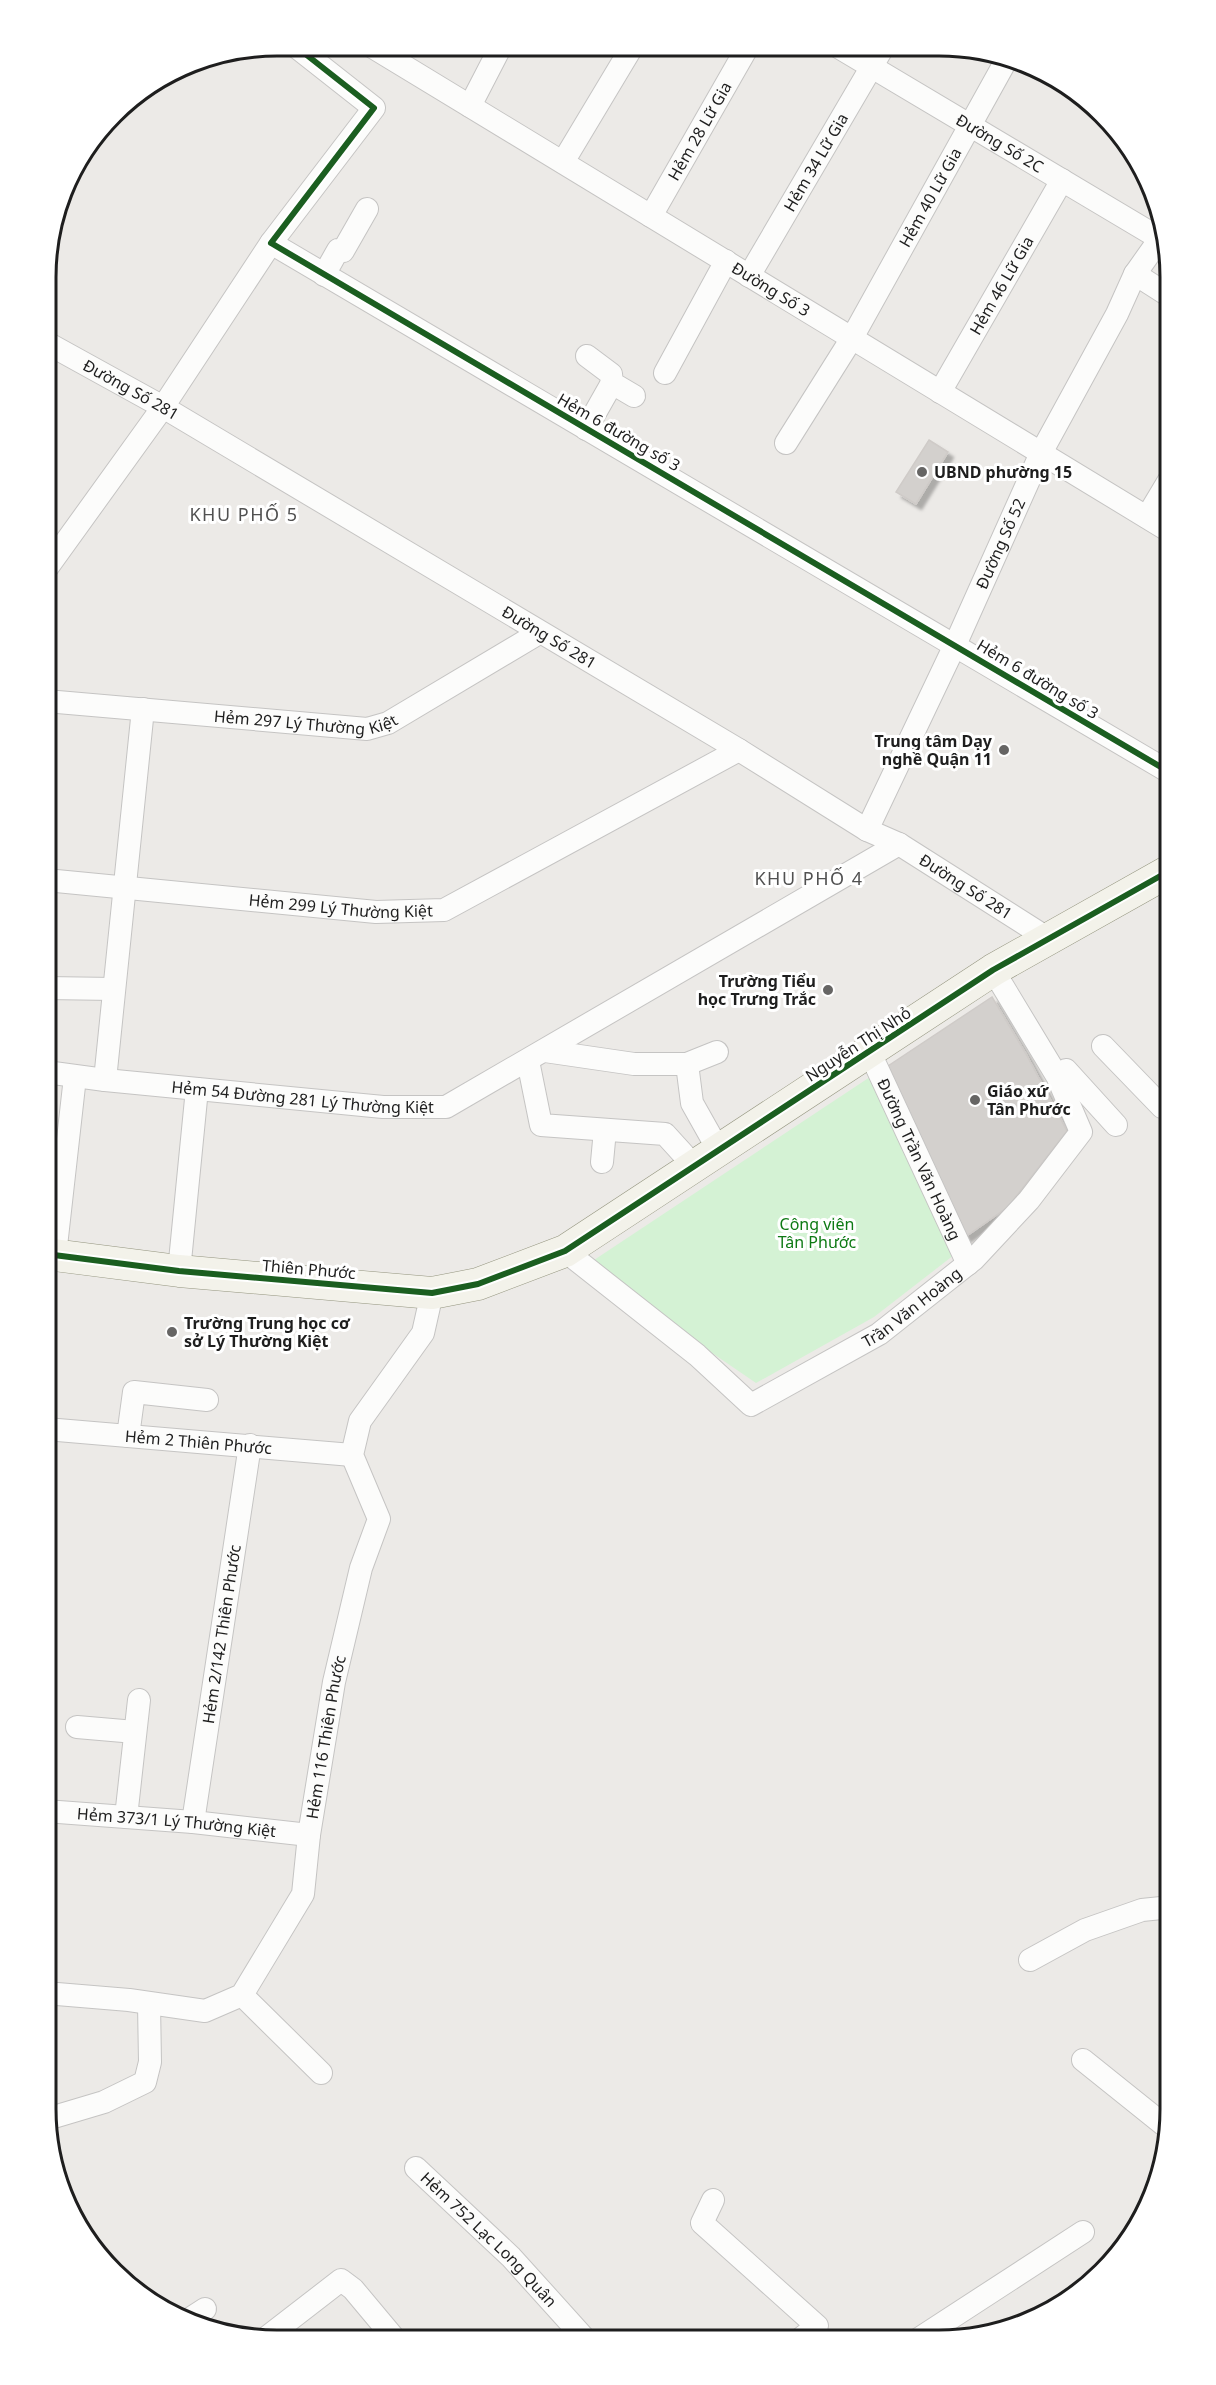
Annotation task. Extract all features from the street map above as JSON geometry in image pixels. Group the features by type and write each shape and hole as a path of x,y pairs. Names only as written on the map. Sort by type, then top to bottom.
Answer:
{"street":[{"path":"56,556 163,407 271,243 374,108 309,56"},
{"name":"Đường Số 3","path":"388,56 1160,525"},
{"path":"470,105 496,56"},
{"path":"563,162 627,56"},
{"name":"Hẻm 28 Lữ Gia","path":"651,216 742,56"},
{"name":"Đường Số 2C","path":"877,58 969,125 1156,232"},
{"name":"Hẻm 34 Lữ Gia","path":"749,276 877,58"},
{"name":"Hẻm 40 Lữ Gia","path":"786,443 852,338 1003,65"},
{"name":"Hẻm 46 Lữ Gia","path":"940,392 1062,180"},
{"path":"324,275 338,250 343,252 368,209"},
{"name":"Đường Số 52","path":"867,830 955,645 1041,453 1118,314 1135,274 1157,240"},
{"name":"Hẻm 6 đường số 3","path":"271,243 1160,766"},
{"path":"665,373 726,261"},
{"path":"1135,274 1160,290"},
{"name":"Đường Số 281","path":"56,348 163,407 739,750 867,830 899,844 1047,938"},
{"path":"586,429 612,383 611,374 587,356"},
{"path":"612,383 634,396"},
{"path":"1147,517 1160,495"},
{"name":"Hẻm 297 Lý Thường Kiệt","path":"56,702 367,729 388,723 540,633"},
{"path":"105,1080 143,709"},
{"name":"Hẻm 299 Lý Thường Kiệt","path":"56,881 376,912 444,910 739,750"},
{"name":"Hẻm 54 Đường 281 Lý Thường Kiệt","path":"56,1074 383,1107 446,1107 899,844"},
{"name":"Nguyễn Thị Nhỏ","path":"565,1251 870,1053 993,970 1160,876"},
{"name":"Trần Văn Hoàng","path":"565,1251 696,1355 751,1405 879,1334 968,1264 1029,1200 1081,1132 1057,1076 993,970"},
{"path":"56,988 114,989"},
{"path":"1103,1046 1160,1105"},
{"path":"707,1159 664,1134 540,1125 536,1056 634,1064 687,1064 717,1052"},
{"name":"Đường Trần Văn Hoàng","path":"870,1053 968,1264"},
{"path":"687,1064 692,1103 707,1159"},
{"path":"1066,1070 1116,1125"},
{"path":"56,1218 75,1077"},
{"path":"179,1271 197,1089"},
{"path":"602,1162 605,1130"},
{"name":"Thiên Phước","path":"56,1256 179,1271 432,1293 478,1284 565,1251"},
{"path":"352,1455 360,1421 423,1333 432,1293"},
{"path":"128,1436 134,1392 207,1400"},
{"name":"Hẻm 2 Thiên Phước","path":"56,1430 352,1455"},
{"name":"Hẻm 2/142 Thiên Phước","path":"193,1822 250,1445"},
{"name":"Hẻm 116 Thiên Phước","path":"242,1995 303,1894 309,1835 334,1682 361,1569 379,1519 352,1455"},
{"path":"126,1817 139,1700"},
{"path":"77,1726 135,1732"},
{"name":"Hẻm 373/1 Lý Thường Kiệt","path":"56,1812 193,1822 309,1835"},
{"path":"1030,1959 1085,1930 1142,1910 1160,1908"},
{"path":"56,1994 205,2011 242,1995 321,2073"},
{"path":"56,2116 104,2102 145,2082 150,2062 149,2004"},
{"path":"1083,2060 1160,2122"},
{"name":"Hẻm 752 Lạc Long Quân","path":"416,2168 511,2257 577,2330"},
{"path":"713,2200 702,2223 817,2326 812,2330"},
{"path":"932,2330 1083,2232"},
{"path":"276,2330 341,2280 353,2289 387,2330"}],"green space":[{"name":"Công viên Tân Phước","path":"873,1075 954,1255 874,1317 756,1383 585,1266"}],"building":[{"name":"UBND phường 15","path":"929,440 948,452 916,504 896,492"},
{"name":"Giáo xứ Tân Phước","path":"992,997 1026,1054 1067,1131 1008,1207 965,1237 885,1068"}],"cycle path":[{"path":"308,56 374,108 271,243 1160,767"},
{"path":"56,1255 179,1271 432,1293 478,1284 565,1251 993,970 1160,876"}],"place":[{"name":"UBND phường 15","path":"922,472"},
{"name":"Trung tâm Dạy nghề Quận 11","path":"1004,750"},
{"name":"Trường Tiểu học Trưng Trắc","path":"828,990"},
{"name":"Giáo xứ Tân Phước","path":"975,1100"},
{"name":"Trường Trung học cơ sở Lý Thường Kiệt","path":"172,1332"}],"district":[{"name":"KHU PHỐ 5","path":"244,515"},
{"name":"KHU PHỐ 4","path":"809,879"}]}
